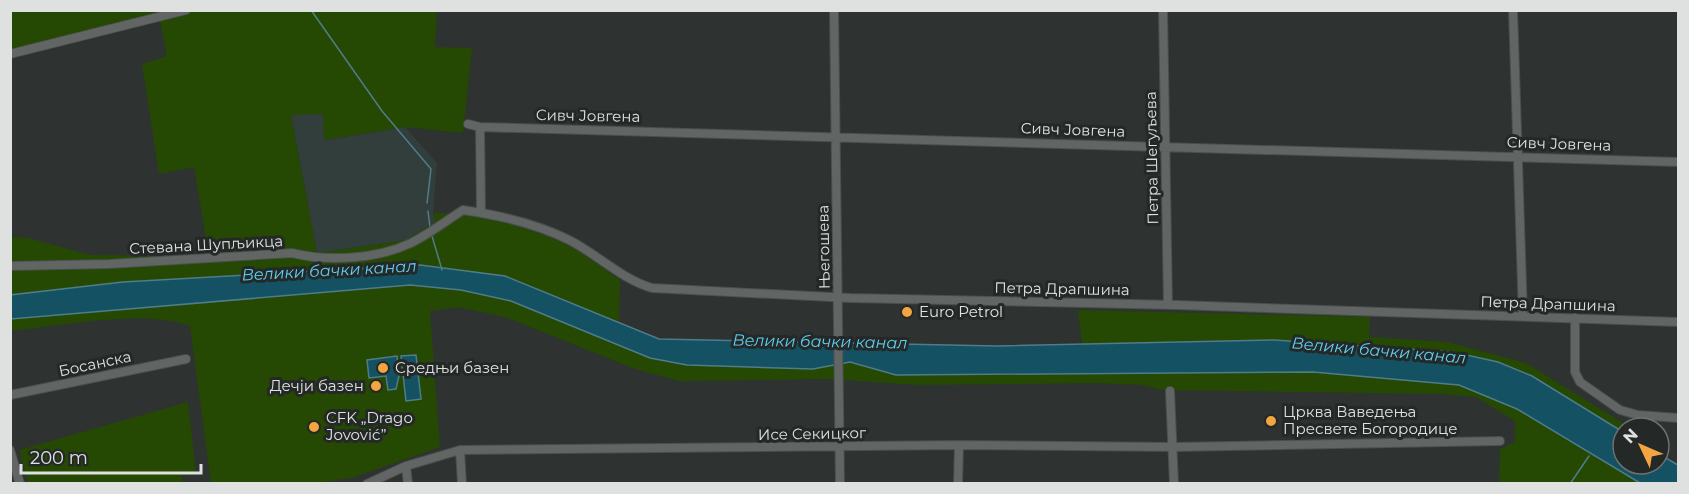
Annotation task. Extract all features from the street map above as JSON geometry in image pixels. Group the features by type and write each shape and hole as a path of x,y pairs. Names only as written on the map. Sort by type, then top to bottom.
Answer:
{"street":[{"path":"10,54 186,10"},
{"name":"Његошева","path":"834,10 840,483"},
{"name":"Петра Шегуљева","path":"1163,10 1168,305"},
{"path":"1513,10 1523,316"},
{"name":"Сивч Јовгена","path":"468,124 480,127 1678,162"},
{"path":"480,127 481,212"},
{"name":"Петра Драпшина","path":"463,210 481,212 541,229 570,241 635,281 652,288 838,297 1168,305 1678,322"},
{"name":"Стевана Шупљикца","path":"10,266 120,263 292,253 317,259 375,253 409,244 463,210"},
{"path":"1575,318 1575,372 1580,382 1620,410 1638,415 1678,418"},
{"name":"Босанска","path":"10,395 186,359"},
{"path":"1170,391 1174,483"},
{"name":"Исе Секицког","path":"368,483 406,466 455,451 959,445 1173,447 1500,441"},
{"path":"958,483 959,445"},
{"path":"10,450 20,483"},
{"path":"455,451 462,483"},
{"path":"406,466 408,483"}],"shaded area":[{"path":"291,114 323,114 325,140 405,127 437,163 433,213 435,222 406,240 317,253"}],"green space":[{"path":"11,11 437,11 435,47 472,48 463,133 405,127 324,140 323,114 291,115 317,253 406,240 435,222 433,213 466,215 503,222 569,246 620,280 619,322 505,276 123,282 11,295 11,237 28,238 90,255 209,256 194,167 159,174 142,64 167,56 158,12 11,50"},
{"path":"410,285 461,290 511,301 650,358 687,365 813,369 850,362 896,375 1313,372 1459,385 1517,409 1611,466 1611,476 1628,476 1640,483 1499,483 1500,449 1515,442 1515,421 1476,397 1440,394 1161,390 1143,385 1097,383 917,385 831,379 679,381 635,369 508,318 458,307 430,311 440,447 352,478 306,484 211,483 190,326 172,321 127,319 11,331 11,319"},
{"path":"1078,310 1370,317 1369,337 1448,342 1526,363 1612,416 1611,425 1532,376 1498,362 1454,352 1274,340 1082,344"},
{"path":"188,402 196,474 181,476 183,483 28,483 19,450"}],"water":[{"name":"Велики бачки канал","path":"420,265 505,276 659,339 998,346 1274,340 1453,352 1498,362 1532,376 1611,425 1611,466 1517,409 1459,385 1313,372 896,375 850,362 813,369 687,365 650,358 511,301 461,290 410,285 11,319 10,295 123,282"},
{"path":"416,355 421,399 406,401 401,356"},
{"name":"Средњи базен","path":"397,356 399,376 396,389 388,390 386,376 369,378 367,360"},
{"path":"1671,461 1678,465 1678,483 1640,483 1628,476 1671,476"}],"waterway":[{"path":"311,10 382,111 431,169 427,203"},
{"path":"428,211 430,227"},
{"path":"432,236 442,270"},
{"path":"1570,484 1589,456"}],"place":[{"name":"Euro Petrol","path":"907,312"},
{"name":"Средњи базен","path":"383,368"},
{"name":"Дечји базен","path":"376,386"},
{"name":"Црква Ваведења Пресвете Богородице","path":"1271,421"},
{"name":"CFK „Drago Jovović”","path":"314,427"}]}
